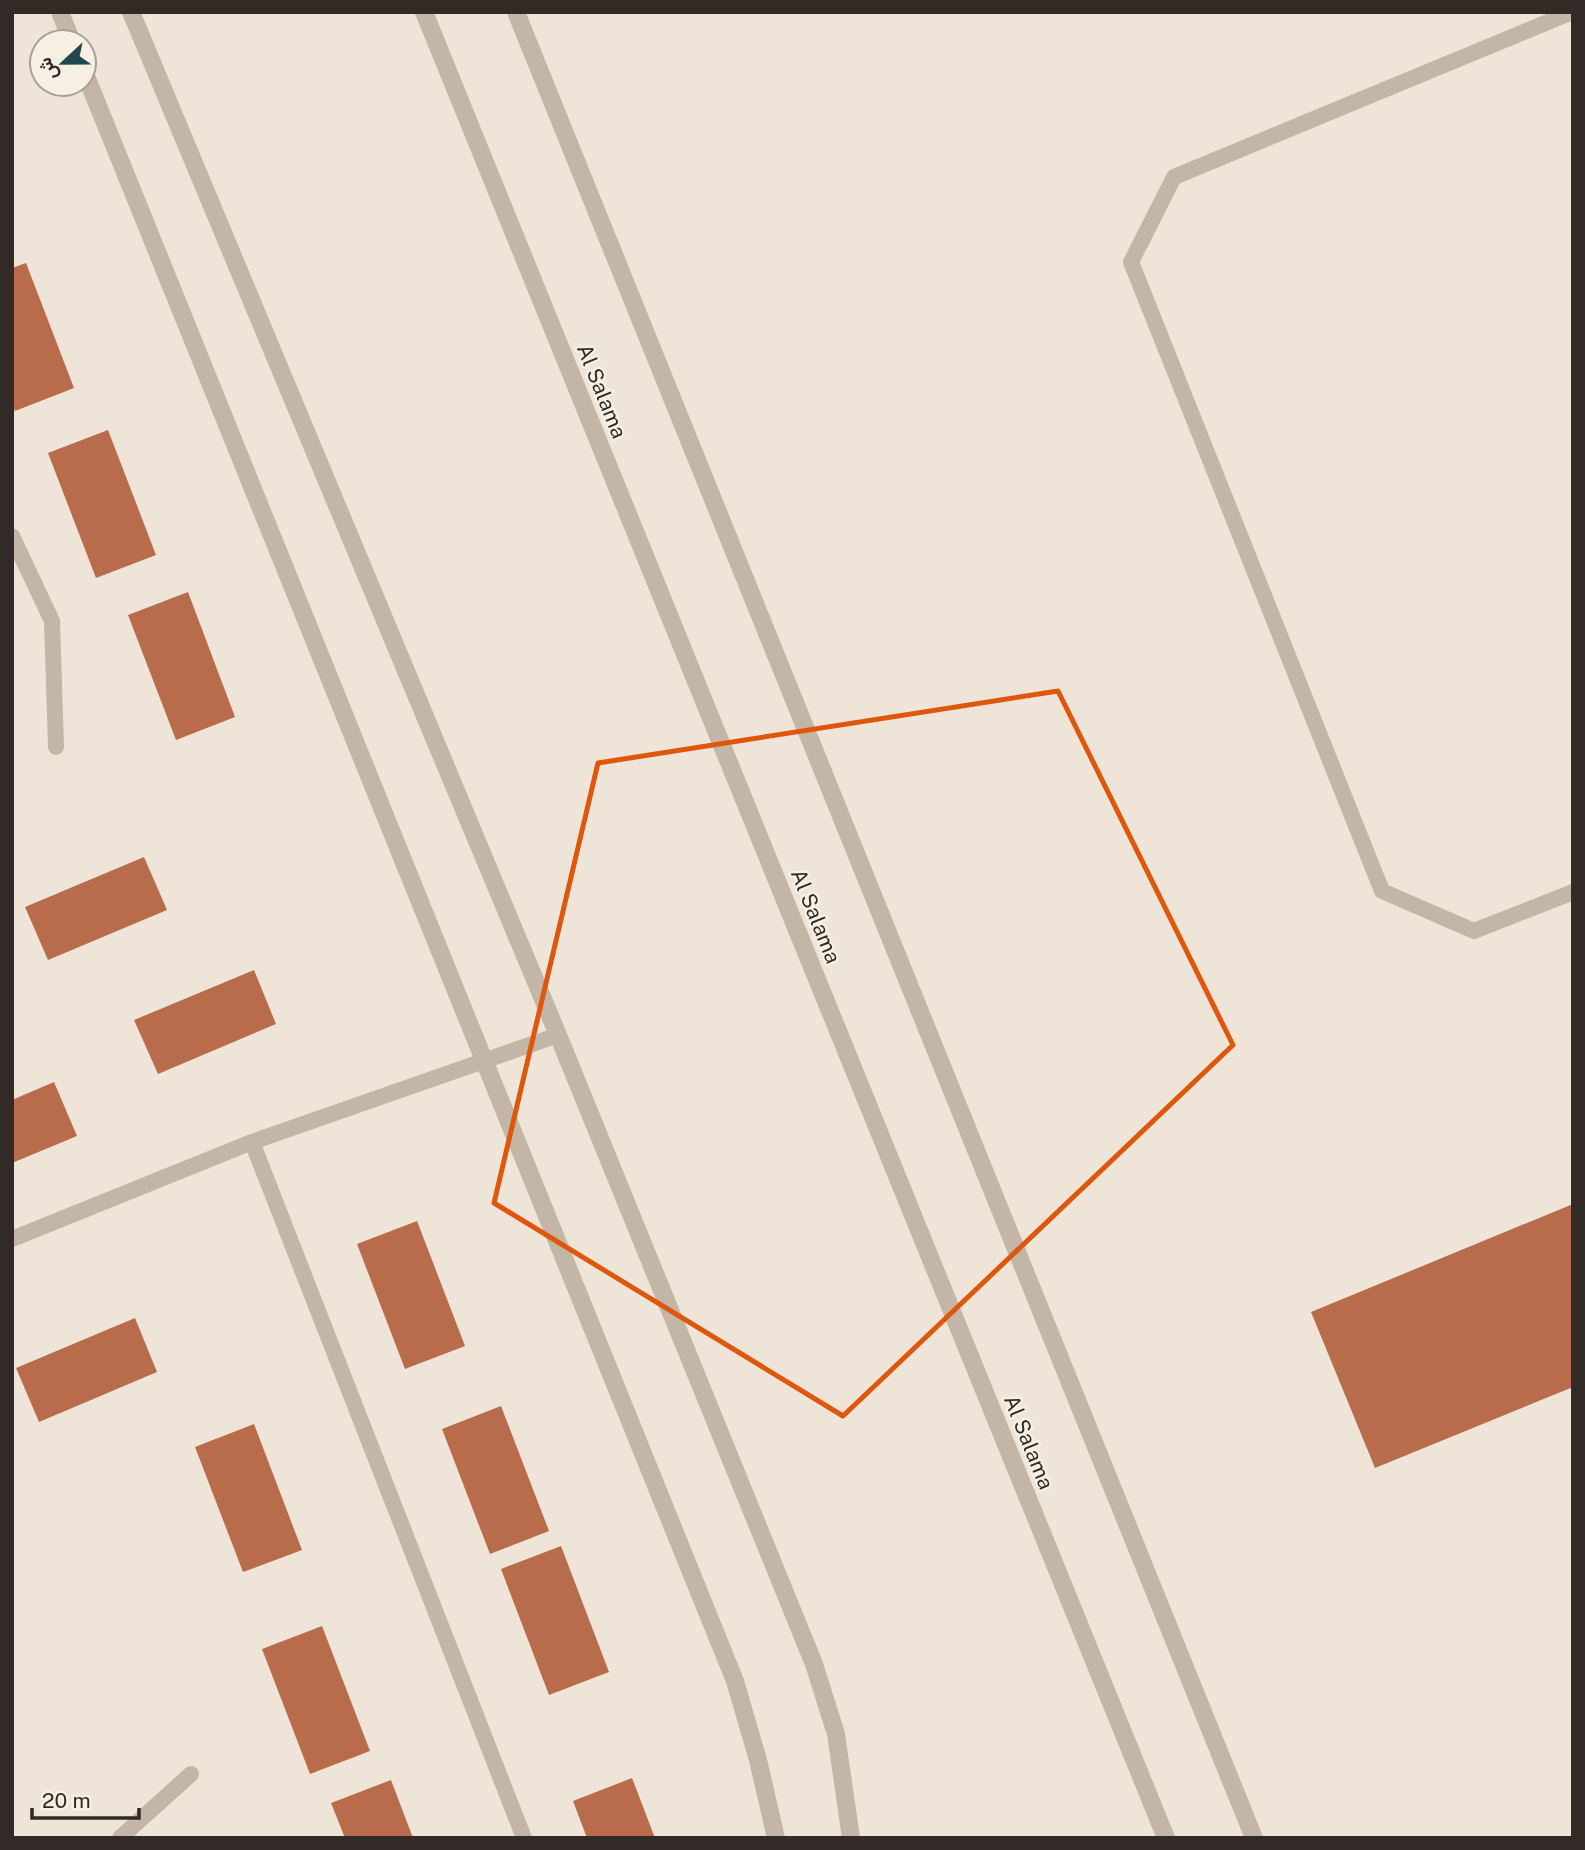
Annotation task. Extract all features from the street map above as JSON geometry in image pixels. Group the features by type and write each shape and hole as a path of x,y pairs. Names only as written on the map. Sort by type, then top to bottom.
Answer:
{"street":[{"path":"131,12 558,1035 814,1664 836,1734 851,1838"},
{"name":"Al Salama","path":"424,12 1166,1838"},
{"path":"516,12 1254,1838"},
{"path":"95,98 735,1681 758,1760 775,1838"}],"lane":[{"path":"1572,12 1174,177 1132,261 1382,891 1474,931 1573,892"},
{"path":"12,537 52,621 56,747"},
{"path":"12,1238 252,1142 558,1035"},
{"path":"252,1142 524,1838"},
{"path":"120,1838 191,1774"}],"highlighted area":[{"path":"1058,691 1233,1045 843,1416 494,1203 598,763"}],"building":[{"path":"26,263 74,388 15,411 12,404 12,268"},
{"path":"108,430 156,555 96,578 48,453"},
{"path":"188,592 235,717 176,740 128,615"},
{"path":"144,857 167,910 48,960 25,907"},
{"path":"254,970 276,1024 158,1074 134,1020"},
{"path":"54,1082 77,1136 12,1163 12,1100"},
{"path":"1573,1204 1573,1387 1375,1468 1311,1312"},
{"path":"417,1221 465,1346 405,1369 357,1244"},
{"path":"135,1318 157,1372 39,1422 16,1368"},
{"path":"501,1406 549,1531 490,1554 442,1429"},
{"path":"254,1424 302,1550 243,1572 195,1447"},
{"path":"561,1546 609,1672 549,1695 501,1569"},
{"path":"322,1626 370,1751 310,1774 262,1649"},
{"path":"632,1778 655,1838 587,1838 573,1801"},
{"path":"391,1780 413,1838 345,1838 331,1803"}]}
